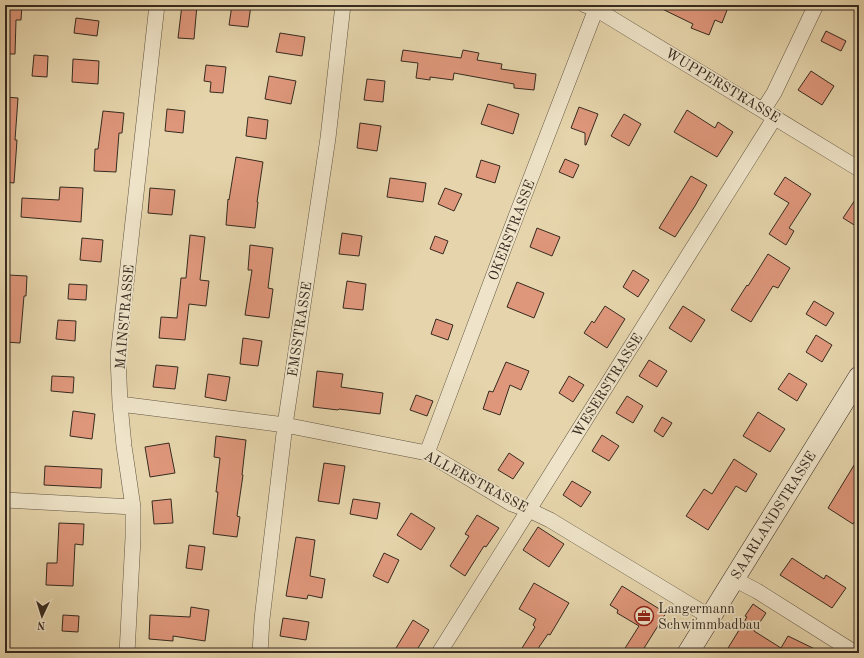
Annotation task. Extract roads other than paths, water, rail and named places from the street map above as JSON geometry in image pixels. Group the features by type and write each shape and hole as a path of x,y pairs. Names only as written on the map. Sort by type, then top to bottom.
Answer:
{"street":[{"name":"MAINSTRASSE","path":"127,653 133,538 133,508 124,446 118,356 157,5"},
{"name":"EMSSTRASSE","path":"260,653 262,619 285,425 328,138 343,5"},
{"name":"WESERSTRASSE","path":"439,653 529,510 769,114 774,93 816,5"},
{"name":"WUPPERSTRASSE","path":"590,7 859,169"},
{"name":"OKERSTRASSE","path":"427,453 505,245 590,7"},
{"name":"SAARLANDSTRASSE","path":"688,653 859,377"},
{"name":"ALLERSTRASSE","path":"120,404 285,425 427,453 512,504 550,520 710,617"},
{"path":"5,500 133,508"},
{"path":"734,579 764,595 850,649 853,653"}],"place":[{"name":"Langermann Schwimmbadbau","path":"644,616"}]}
